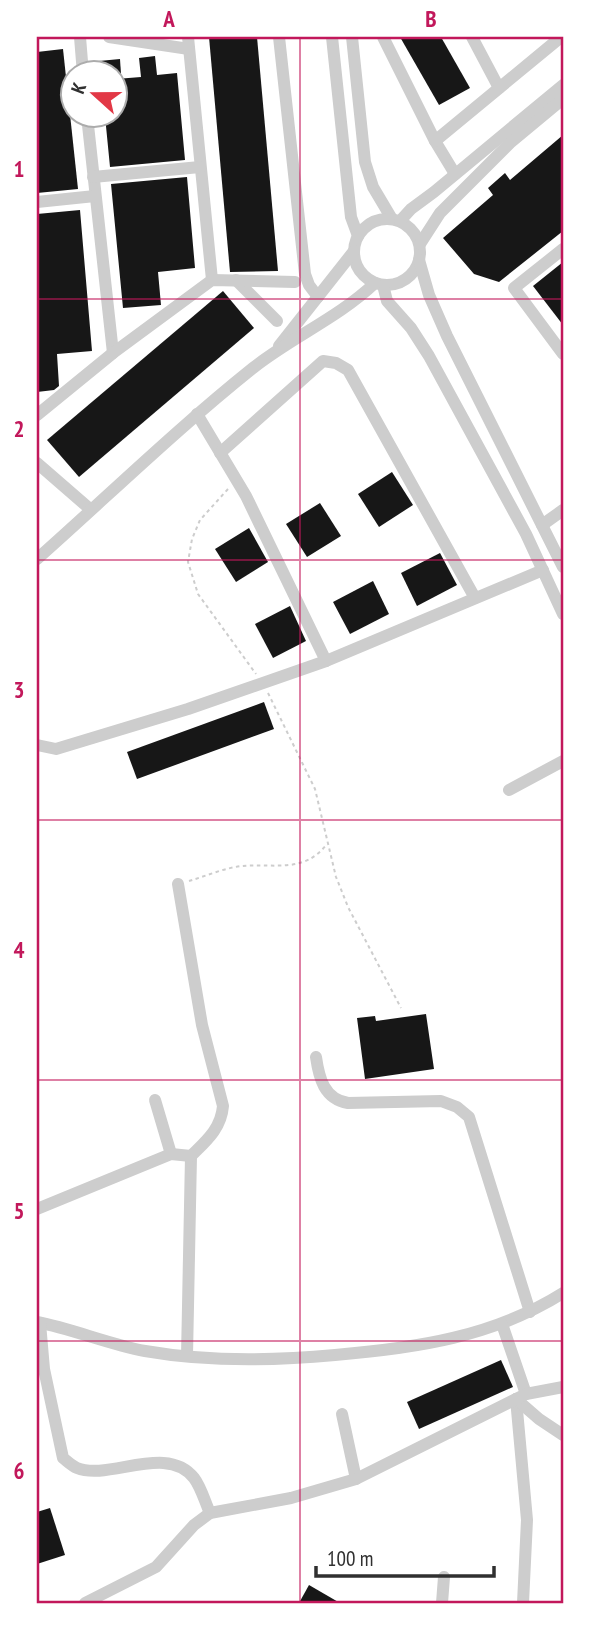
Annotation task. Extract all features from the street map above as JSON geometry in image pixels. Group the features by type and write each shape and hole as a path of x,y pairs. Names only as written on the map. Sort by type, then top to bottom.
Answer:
{"street":[{"path":"80,37 82,60"},
{"path":"109,37 188,43 212,280"},
{"path":"279,37 305,274 318,297"},
{"path":"332,37 351,216 358,236"},
{"path":"352,37 365,162 373,187 396,220 413,230 420,244"},
{"path":"383,37 435,141 455,174"},
{"path":"472,37 499,88"},
{"path":"435,141 556,38"},
{"path":"277,349 354,251 358,236 369,224 384,219 396,220 563,85"},
{"path":"563,99 510,143 440,213 420,244 419,260 429,295 447,336 563,567"},
{"path":"88,130 113,353"},
{"path":"93,177 200,166"},
{"path":"37,202 94,196"},
{"path":"563,249 514,288 563,354"},
{"path":"354,251 358,267 368,279 379,284 406,280 419,260"},
{"path":"37,415 113,353 212,280 295,282"},
{"path":"236,281 277,321"},
{"path":"37,559 197,414 277,349 343,310 379,284"},
{"path":"379,284 387,300 411,328 429,356 543,570 563,614"},
{"path":"220,453 323,361 342,366 348,370 475,598"},
{"path":"197,414 236,481 326,661"},
{"path":"37,463 90,509"},
{"path":"542,525 563,510"},
{"path":"37,745 56,749 326,661 543,570"},
{"path":"509,790 563,761"},
{"path":"178,884 202,1025 223,1107 215,1132 191,1156 187,1356"},
{"path":"316,1057 323,1086 336,1100 348,1103 441,1101 457,1107 469,1117 530,1312"},
{"path":"155,1100 171,1154"},
{"path":"37,1209 171,1154 191,1156"},
{"path":"210,1513 194,1478 178,1466 139,1463 97,1471 76,1468 63,1458 44,1369 38,1322 132,1348 187,1356 281,1360 384,1351 454,1339 502,1324 563,1293"},
{"path":"502,1324 521,1397 527,1520 523,1603"},
{"path":"85,1603 156,1567 194,1525 210,1513 291,1498 356,1479 521,1397 563,1387"},
{"path":"521,1397 539,1419 563,1435"},
{"path":"342,1414 356,1479"},
{"path":"442,1603 444,1577"}],"path":[{"path":"236,481 200,520 192,539 188,562 198,594 262,683 315,789 336,877 348,907 401,1008"},
{"path":"178,884 240,866 286,867 301,864 316,856 328,844"}],"building":[{"path":"209,37 257,37 278,271 230,272"},
{"path":"400,37 441,37 470,88 439,105"},
{"path":"63,49 64,60 60,60 60,130 72,130 78,189 37,193 37,52"},
{"path":"155,56 157,75 177,73 185,160 110,167 106,130 130,130 130,78 141,77 139,58"},
{"path":"563,135 563,231 499,282 474,274 443,238 493,195 488,188 505,173 510,180"},
{"path":"187,177 195,268 158,272 161,305 123,308 111,184"},
{"path":"80,210 92,351 57,354 59,386 54,390 37,392 37,214"},
{"path":"563,262 563,325 533,286"},
{"path":"223,291 254,328 79,477 47,440"},
{"path":"392,472 413,505 379,527 358,494"},
{"path":"320,503 341,536 307,557 286,524"},
{"path":"249,528 268,562 236,582 215,549"},
{"path":"440,553 457,585 417,606 401,573"},
{"path":"373,581 389,614 350,634 333,602"},
{"path":"290,606 306,641 273,658 255,624"},
{"path":"264,702 274,729 137,779 127,752"},
{"path":"426,1014 434,1069 365,1079 357,1018 375,1016 376,1021"},
{"path":"501,1360 513,1387 419,1429 407,1402"},
{"path":"50,1508 65,1555 37,1564 37,1512"},
{"path":"309,1585 340,1603 299,1603"}]}
